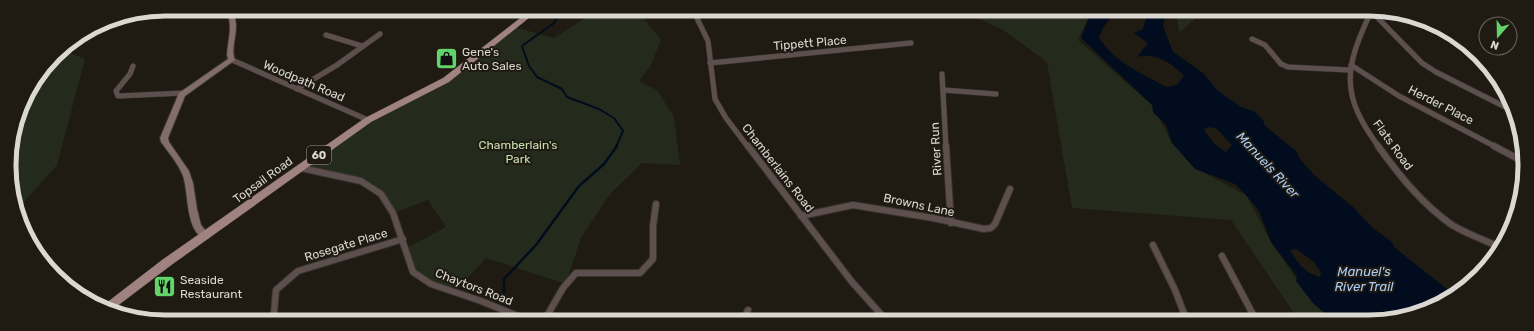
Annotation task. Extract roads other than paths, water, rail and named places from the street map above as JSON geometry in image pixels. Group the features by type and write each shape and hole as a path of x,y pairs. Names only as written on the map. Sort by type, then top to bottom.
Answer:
{"main road":[{"name":"Topsail Road","path":"111,305 166,263 368,120 446,80 527,16"}],"street":[{"path":"206,236 197,228 187,175 164,141 179,100 184,93 232,60 230,55 233,23 232,16"},
{"name":"Chamberlains Road","path":"696,16 708,41 715,100 718,106 744,143 852,282 882,315"},
{"name":"Flats Road","path":"1368,16 1360,35 1350,68 1350,90 1354,106 1361,119 1396,170 1433,209 1453,225 1495,245"},
{"path":"1375,16 1422,63 1507,108"},
{"path":"297,89 340,63 380,34"},
{"path":"326,35 362,46"},
{"path":"1252,39 1265,45 1282,64 1288,67 1350,68"},
{"name":"Tippett Place","path":"710,63 911,43"},
{"name":"Woodpath Road","path":"232,60 368,120"},
{"path":"133,66 130,74 116,91 118,96 129,97 184,93"},
{"name":"Herder Place","path":"1350,68 1399,96 1518,159"},
{"name":"River Run","path":"942,74 951,223"},
{"path":"943,90 996,94"},
{"name":"Chaytors Road","path":"301,168 361,181 382,194 393,213 413,272 431,284 481,301 515,315"},
{"name":"Browns Lane","path":"801,216 852,205 933,218 984,229 991,228 1010,190"},
{"path":"547,315 563,288 576,274 640,273 649,264 653,259 653,226 656,204"},
{"name":"Rosegate Place","path":"274,312 276,290 298,271 403,239"},
{"path":"1154,245 1175,290 1184,315"},
{"path":"1222,256 1253,315"},
{"path":"746,315 748,310"}],"water":[{"name":"Manuel's River Trail","path":"1090,16 1112,16 1104,26 1099,37 1105,46 1120,61 1166,87 1177,85 1184,76 1169,63 1157,57 1137,57 1148,43 1134,33 1143,29 1146,16 1165,16 1163,26 1173,52 1203,73 1218,91 1241,107 1255,112 1263,120 1265,126 1296,151 1300,159 1314,175 1354,208 1373,228 1392,242 1394,247 1450,291 1426,304 1388,314 1327,315 1313,303 1296,281 1297,276 1271,242 1259,211 1246,195 1235,184 1195,169 1172,143 1166,125 1153,112 1152,105 1081,38","holes":["1210,127 1217,129 1232,145 1226,152 1219,148 1204,129","1296,249 1313,261 1321,272 1320,277 1310,273 1299,264 1290,250"]}],"waterway":[{"path":"560,16 554,23 522,46 529,66 537,77 562,89 567,97 599,109 614,118 623,131 616,147"},
{"path":"26,111 29,104"},
{"path":"504,302 504,279 536,245 579,186 604,164 617,146"}],"place":[{"name":"Gene's Auto Sales","path":"447,59"},
{"name":"Seaside Restaurant","path":"165,287"}],"park label":[{"name":"Chamberlain's Park","path":"518,152"}],"water label":[{"name":"Manuels River","path":"1268,165"}]}
